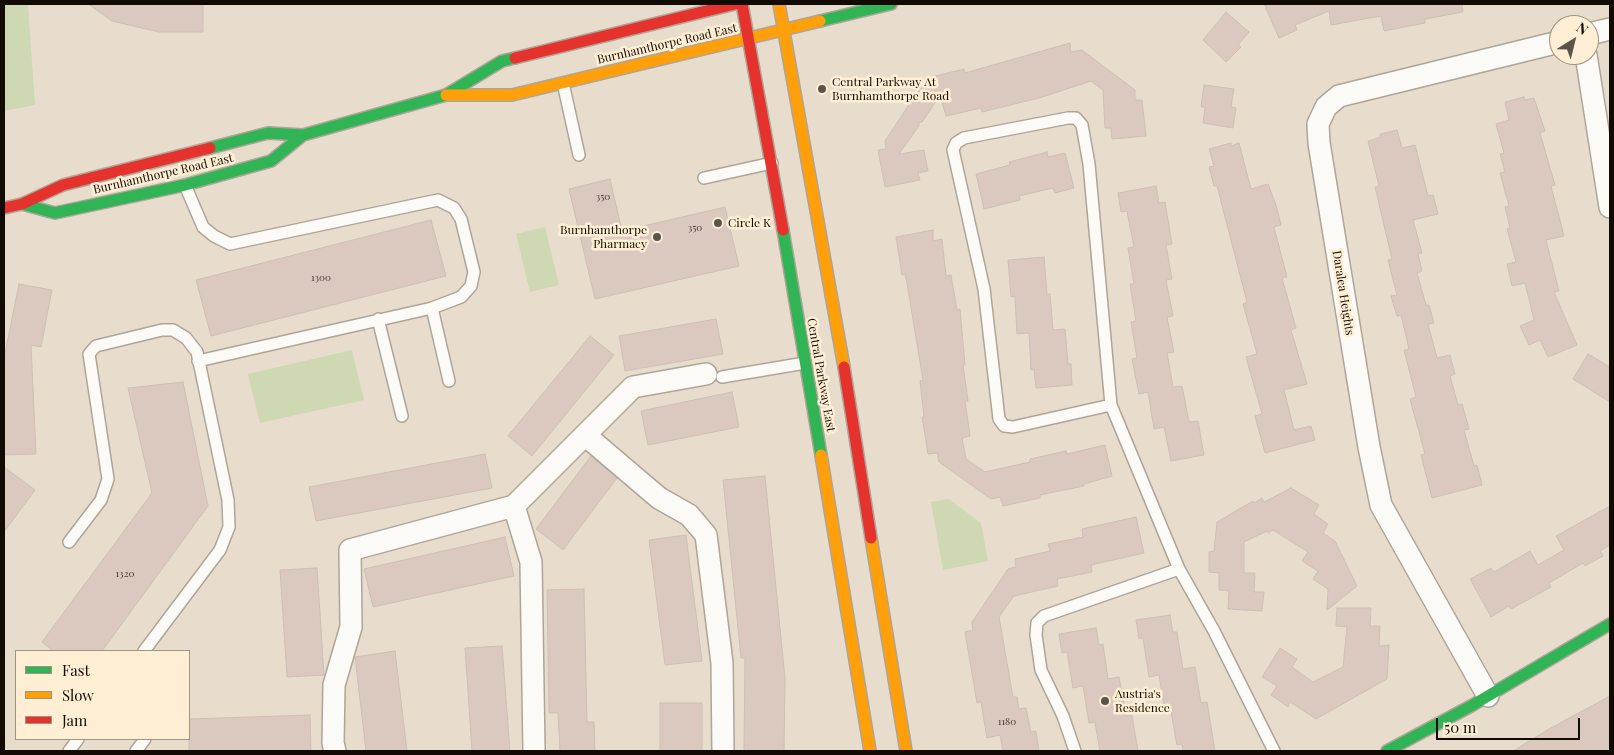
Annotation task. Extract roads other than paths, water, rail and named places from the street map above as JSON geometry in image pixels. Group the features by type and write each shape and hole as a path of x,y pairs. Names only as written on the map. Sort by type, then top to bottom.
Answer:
{"street":[{"name":"Burnhamthorpe Road East","path":"446,95 502,61 735,4"},
{"name":"Central Parkway East","path":"742,4 772,163 870,751"},
{"name":"Central Parkway East","path":"779,4 834,305 906,751"},
{"name":"Burnhamthorpe Road East","path":"4,208 22,204 63,185 268,133 303,135 446,95 512,95 892,4"},
{"name":"Daralea Heights","path":"1488,696 1381,505 1369,447 1319,143 1318,124 1326,107 1339,96 1549,44"},
{"path":"1588,65 1610,206"},
{"name":"Burnhamthorpe Road East","path":"22,204 55,213 185,185 271,161 303,135"},
{"path":"335,751 333,743 334,685 351,627 350,550 514,506 633,387 714,376"},
{"path":"586,435 659,498 689,516 706,535 722,663 723,751"},
{"path":"514,506 531,562 534,751"},
{"path":"1387,751 1488,696 1610,624"}],"lane":[{"path":"563,83 579,155"},
{"path":"1111,405 1013,427 1004,426 999,419 984,289 954,150 956,143 964,138 1068,118 1076,118 1082,125 1089,164 1111,405 1179,569 1214,631 1274,751"},
{"path":"704,178 772,163"},
{"path":"185,185 203,227 214,236 230,244 438,200 454,208 461,219 474,272 471,286 461,298 432,308 198,361"},
{"path":"432,308 449,381"},
{"path":"378,319 402,416"},
{"path":"70,542 101,500 108,479 89,354 96,346 162,330 173,330 194,346 228,500 229,527 220,550 145,650"},
{"path":"714,376 805,363"},
{"path":"1075,751 1063,716 1041,670 1036,635 1037,623 1044,616 1179,569"},
{"path":"69,751 77,740"},
{"path":"136,751 144,740"}],"place":[{"name":"Central Parkway At Burnhamthorpe Road","path":"822,89"},
{"name":"Circle K","path":"718,223"},
{"name":"Burnhamthorpe Pharmacy","path":"657,237"},
{"name":"Austria's Residence","path":"1105,701"}]}
